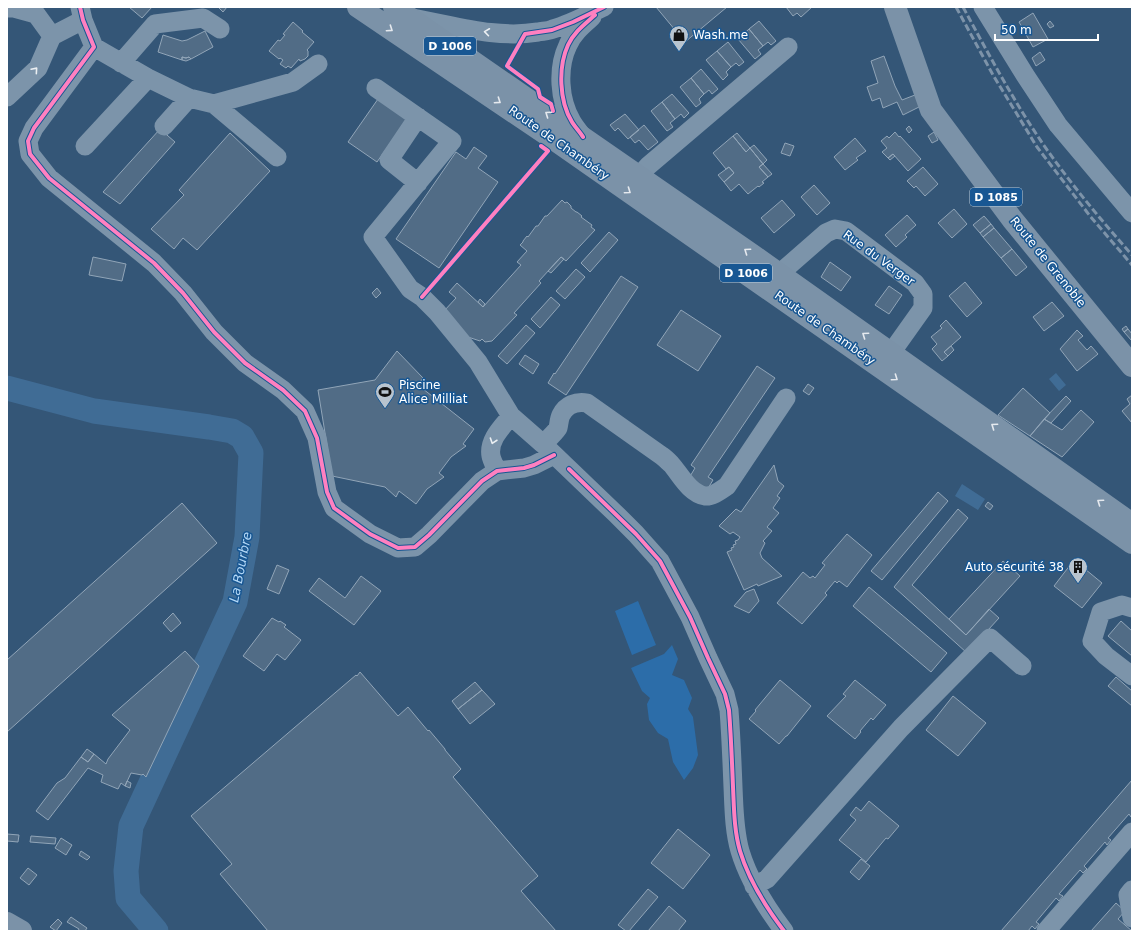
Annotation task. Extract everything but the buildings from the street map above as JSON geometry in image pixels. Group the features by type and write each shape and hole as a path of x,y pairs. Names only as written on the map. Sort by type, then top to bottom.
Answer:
{"main road":[{"name":"Route de Chambéry","path":"358,7 549,136 1132,543"},
{"name":"Route de Grenoble","path":"895,7 931,110 1012,219 1132,366"},
{"name":"Route de Chambéry","path":"401,12 779,274 1132,524"},
{"path":"7,923 21,931"}],"street":[{"path":"401,12 462,28 497,34 526,34 552,30 604,7"},
{"path":"583,137 572,121 564,101 560,78 563,60 568,44 578,30 604,7"},
{"path":"983,7 1025,75 1058,124 1132,213"},
{"path":"7,8 14,8 36,14 52,36"},
{"path":"7,97 38,68 52,36 82,14 94,48 121,64 189,98 214,104 277,157"},
{"path":"121,64 156,24 203,18 220,29"},
{"path":"639,176 648,166 788,47"},
{"path":"94,48 34,128 28,141 30,154 49,178 154,263 184,293 214,332 245,363 283,390 305,411 317,438 327,492 334,508 370,534 398,548 416,547 446,519 482,481 497,471 524,468 534,464 548,450 561,416 573,403 580,402 587,403 662,456 671,464 686,484 696,492 705,496 712,495 727,486 786,398"},
{"path":"214,104 293,82 318,64"},
{"path":"85,146 148,78"},
{"path":"376,88 452,141 373,237 410,289 422,297 437,312 478,362 511,416 616,514 660,561 690,617 725,694 730,710 734,812 740,851 754,886 784,931"},
{"path":"164,126 189,98"},
{"path":"418,117 389,160 418,183"},
{"name":"Rue du Verger","path":"779,274 826,233 835,229 846,231 915,283 923,294 923,308 891,353"},
{"path":"497,471 491,455 492,443 496,434 511,416"},
{"path":"1132,608 1122,605 1101,612 1092,641 1106,656 1132,676"},
{"path":"754,886 767,879 900,728 990,638 1022,666"},
{"path":"1046,931 1132,832"},
{"path":"1132,890 1128,895 1132,918"}],"shaded area":[{"path":"1056,373 1066,385 1059,391 1049,379"},
{"path":"962,484 985,499 978,510 955,496"},
{"path":"638,601 656,645 632,655 615,611"},
{"path":"672,645 678,659 672,675 684,680 692,698 688,709 693,717 698,755 693,768 684,780 673,762 668,739 658,733 649,720 647,704 650,698 642,691 631,668 664,654"}],"waterway":[{"name":"La Bourbre","path":"7,388 94,411 232,431 242,437 251,453 247,537 235,602 131,826 126,871 128,898 156,931"}],"railway":[{"path":"956,7 993,75 1037,147 1090,216 1132,265"},
{"path":"963,7 991,59 1043,144 1086,201 1132,255"}],"cycle path":[{"path":"80,7 83,20 94,47 34,128 28,141 30,154 49,178 154,263 183,293 214,332 245,363 283,390 305,411 317,438 327,492 334,508 370,534 398,548 415,547 429,535 482,481 497,471 524,468 534,465 554,455"},
{"path":"553,111 551,104 540,97 538,89 507,66 525,34 552,30 604,7"},
{"path":"583,137 572,122 564,104 561,73 570,40 580,28 595,15"},
{"path":"422,297 548,151 541,146"},
{"path":"569,469 636,534 660,561 690,617 725,694 729,710 735,819 740,851 748,873 758,893 784,931"}],"place":[{"name":"Wash.me","path":"679,52"},
{"name":"Piscine Alice Milliat","path":"385,409"},
{"name":"Auto sécurité 38","path":"1078,584"}]}
